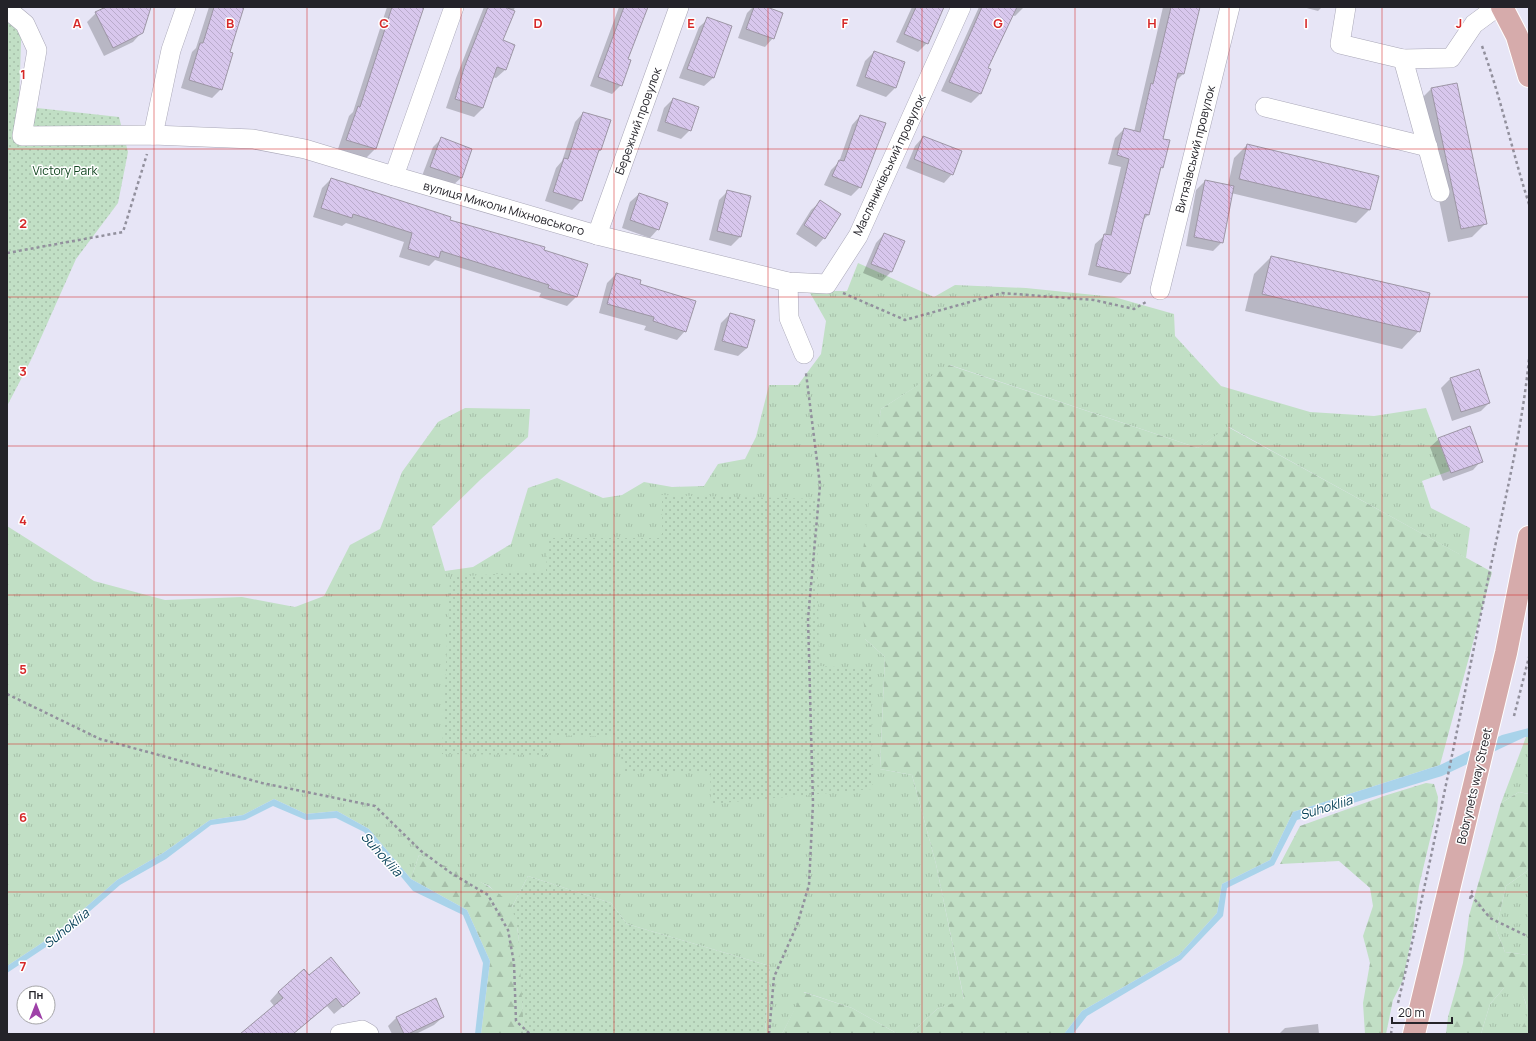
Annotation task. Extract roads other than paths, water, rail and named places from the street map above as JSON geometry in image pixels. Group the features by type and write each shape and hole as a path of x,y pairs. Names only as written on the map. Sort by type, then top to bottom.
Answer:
{"main road":[{"path":"1502,7 1523,37 1529,76"},
{"name":"Bobrynets way Street","path":"1414,1034 1506,653 1529,537"}],"street":[{"path":"153,135 171,50 186,7"},
{"path":"394,176 454,7"},
{"name":"Бережний провулок","path":"597,235 679,7"},
{"name":"Масляниківський провулок","path":"788,282 827,284 858,236 961,7"},
{"name":"Витязівський провулок","path":"1160,290 1230,7"},
{"path":"1346,7 1340,44 1403,59 1451,58 1474,24 1497,7"},
{"path":"7,9 25,24 37,50 15,136"},
{"path":"1403,59 1440,192"},
{"path":"1265,107 1428,147"},
{"name":"вулиця Миколи Міхновського","path":"15,136 153,135 253,139 305,149 597,235 788,282"},
{"path":"788,282 789,318 804,354"},
{"path":"340,1034 366,1032"}],"water":[{"name":"Suhokliia","path":"1529,728 1529,737 1525,737 1442,776 1297,820 1274,865 1227,888 1223,916 1181,960 1087,1016 1073,1034 1064,1034 1082,1011 1179,955 1217,913 1222,884 1270,860 1293,812 1440,765 1502,735"},
{"name":"Suhokliia","path":"274,799 306,814 337,811 369,829 411,879 467,910 490,961 481,1034 475,1034 483,963 463,915 413,891 364,832 336,818 306,820 273,806 245,820 211,825 166,859 120,885 58,939 7,973 7,966 54,935 117,880 163,853 210,820 243,815"}],"park label":[{"name":"Victory Park","path":"65,170"}]}
